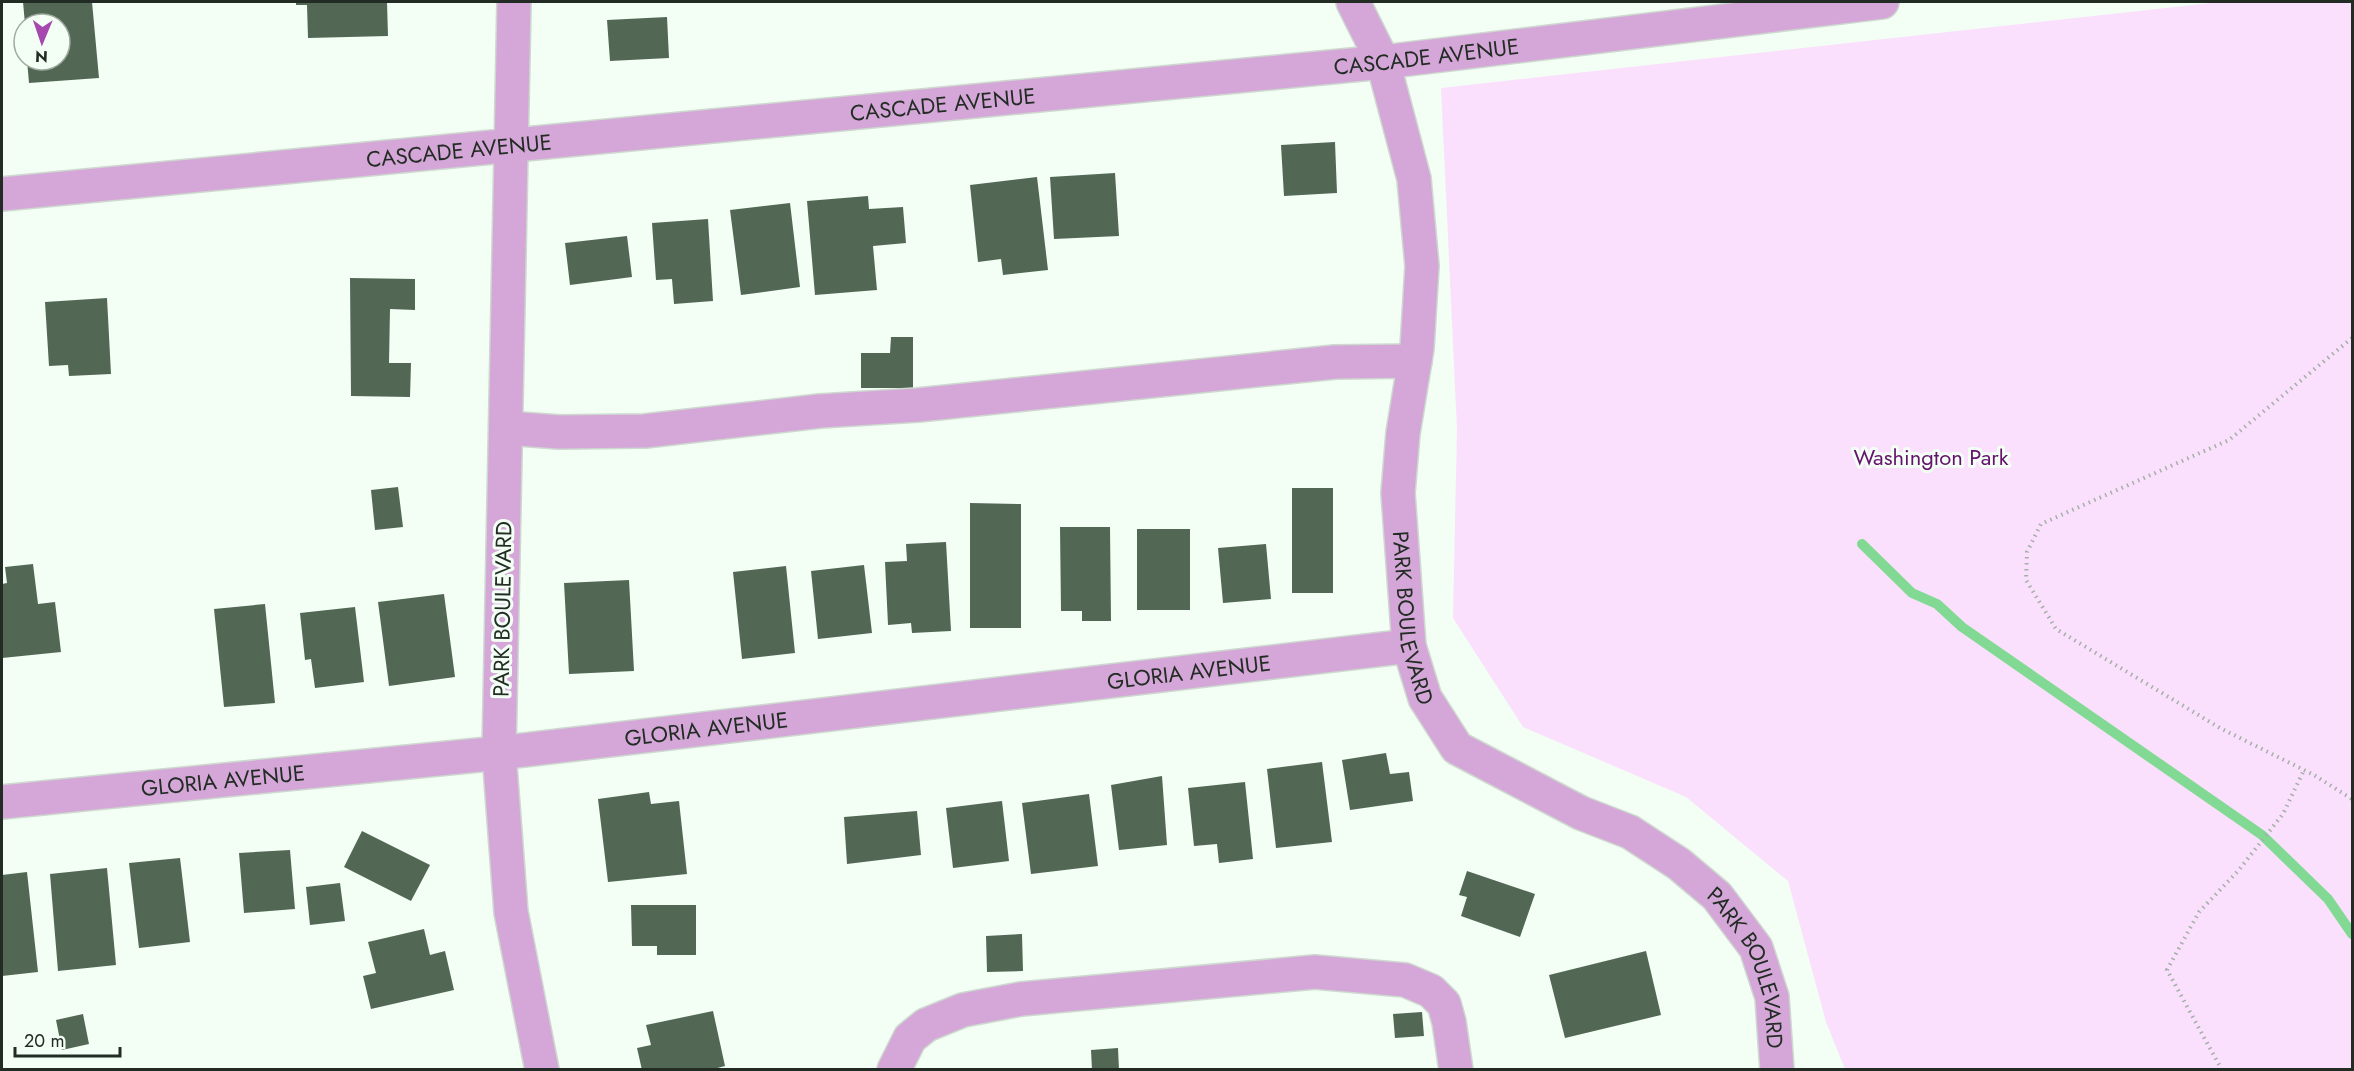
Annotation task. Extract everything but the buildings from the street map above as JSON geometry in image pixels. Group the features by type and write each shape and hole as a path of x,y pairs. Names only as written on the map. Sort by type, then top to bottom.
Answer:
{"street":[{"name":"PARK BOULEVARD","path":"513,2 499,753 511,912 542,1070"},
{"name":"PARK BOULEVARD","path":"1353,2 1383,62 1414,179 1422,266 1415,361 1403,433 1398,493 1409,646 1425,698 1457,748 1581,813 1630,832 1678,864 1717,896 1755,948 1772,997 1777,1070"},
{"name":"CASCADE AVENUE","path":"2,194 1383,62 1882,2"},
{"path":"506,428 559,432 645,431 820,411 918,405 1335,362 1415,361"},
{"name":"GLORIA AVENUE","path":"2,802 499,753 1409,646"},
{"path":"894,1070 910,1038 927,1025 963,1010 1021,999 1315,972 1405,980 1431,991 1444,1004 1456,1070"}],"path":[{"path":"2352,338 2229,440 2041,524 2027,552 2026,580 2056,629 2220,728 2304,770 2352,799"},
{"path":"2222,1070 2167,970 2199,912 2250,857 2279,819 2304,770"}],"green space":[{"name":"Washington Park","path":"2220,2 2352,2 2352,1069 1845,1069 1826,1022 1788,881 1686,797 1523,727 1453,618 1457,429 1441,88"}],"waterway":[{"path":"1862,544 1912,593 1937,604 1962,627 2262,835 2328,899 2352,934"}]}
